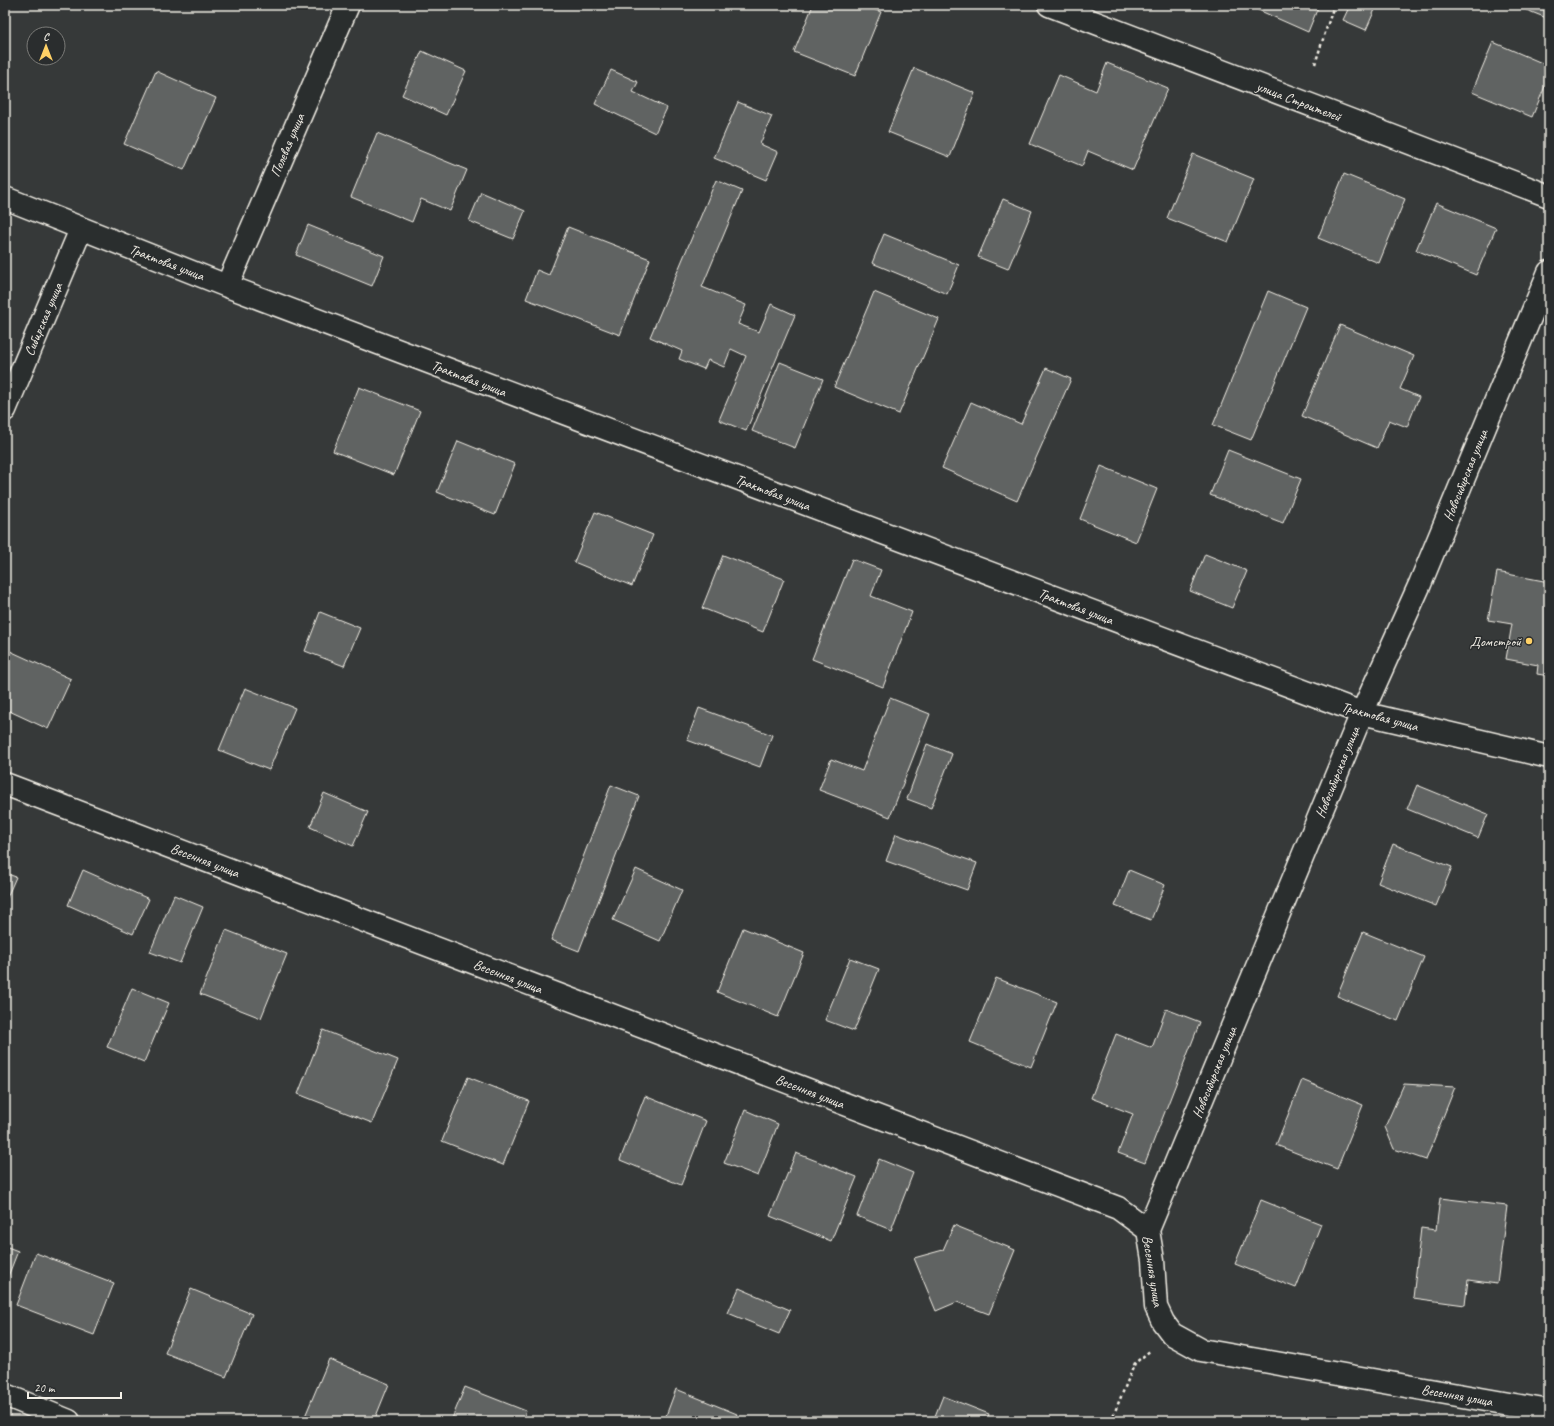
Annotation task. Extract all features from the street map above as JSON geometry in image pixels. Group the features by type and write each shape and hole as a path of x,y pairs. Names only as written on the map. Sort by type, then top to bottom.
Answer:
{"street":[{"name":"Полевая улица","path":"226,286 348,5"},
{"name":"улица Строителей","path":"1049,5 1549,196"},
{"name":"Трактовая улица","path":"5,198 226,286 1362,713 1549,757"},
{"name":"Сибирская улица","path":"5,410 81,229"},
{"name":"Новосибирская улица","path":"1148,1230 1362,713 1420,584 1549,272"},
{"name":"Весенняя улица","path":"5,784 1118,1208 1148,1230 1153,1260 1156,1307 1163,1322 1172,1334 1201,1350 1549,1410"},
{"path":"5,1395 68,1421"}],"path":[{"path":"1315,64 1334,5"},
{"path":"1111,1421 1134,1363 1172,1334"}],"building":[{"path":"813,5 862,5 881,12 855,76 794,52"},
{"path":"1257,5 1319,5 1308,32 1256,9"},
{"path":"1350,5 1377,5 1366,30 1343,20"},
{"path":"1514,5 1549,5 1549,19"},
{"path":"1493,42 1549,66 1549,77 1532,117 1472,92"},
{"path":"422,51 466,71 446,115 402,95"},
{"path":"1107,63 1168,88 1133,170 1088,151 1082,166 1030,144 1059,75 1096,91"},
{"path":"914,68 975,93 950,157 888,132"},
{"path":"611,70 638,82 633,92 667,108 655,133 595,104"},
{"path":"156,71 216,98 184,170 124,144"},
{"path":"738,102 772,116 760,144 778,152 766,180 714,158"},
{"path":"377,133 467,170 450,211 421,199 412,222 351,197"},
{"path":"1193,154 1254,179 1228,242 1167,218"},
{"path":"1344,174 1405,199 1379,263 1318,238"},
{"path":"716,180 742,191 702,287 746,305 738,324 759,332 771,304 795,315 746,431 719,420 746,356 731,349 724,367 708,360 704,369 679,359 682,351 650,337"},
{"path":"481,192 525,211 513,239 469,221"},
{"path":"1003,199 1032,211 1008,269 978,257"},
{"path":"1436,203 1496,228 1476,275 1416,250"},
{"path":"308,225 384,256 372,286 296,255"},
{"path":"568,227 650,259 620,335 526,299 537,270 549,275"},
{"path":"884,234 959,265 947,294 872,263"},
{"path":"1268,291 1306,307 1251,440 1213,425"},
{"path":"874,292 939,319 899,414 834,387"},
{"path":"1340,325 1414,356 1400,389 1419,397 1407,427 1389,420 1377,448 1302,416"},
{"path":"780,362 823,379 795,448 752,431"},
{"path":"1046,368 1071,379 1017,501 942,468 971,402 1021,424"},
{"path":"359,387 420,411 394,475 333,451"},
{"path":"458,441 515,464 495,515 437,492"},
{"path":"1228,450 1301,479 1283,523 1210,495"},
{"path":"1101,466 1157,489 1136,542 1080,519"},
{"path":"595,512 653,535 632,586 574,562"},
{"path":"1205,554 1247,571 1232,608 1190,591"},
{"path":"723,555 784,579 763,632 702,608"},
{"path":"852,559 881,570 871,596 912,612 883,687 812,659"},
{"name":"Домстрой","path":"1497,572 1549,582 1549,676 1537,674 1538,665 1506,659 1512,624 1488,620"},
{"path":"320,612 360,628 344,666 305,651"},
{"path":"10,651 71,679 48,729 5,709 5,662"},
{"path":"245,688 295,708 269,770 219,750"},
{"path":"890,698 930,714 890,817 819,790 831,759 862,771"},
{"path":"699,708 772,735 760,767 687,740"},
{"path":"927,744 952,754 931,808 907,799"},
{"path":"611,785 639,796 579,951 551,940"},
{"path":"1417,785 1488,814 1478,838 1407,809"},
{"path":"324,793 368,812 353,846 310,827"},
{"path":"896,834 977,863 967,890 886,861"},
{"path":"1393,844 1452,867 1436,906 1378,883"},
{"path":"636,869 682,890 660,941 613,920"},
{"path":"83,870 149,899 133,934 68,905"},
{"path":"1129,870 1165,885 1151,920 1115,906"},
{"path":"5,873 16,877 5,902"},
{"path":"174,895 203,907 180,963 150,952"},
{"path":"743,928 804,953 778,1017 717,992"},
{"path":"226,930 287,954 261,1018 200,994"},
{"path":"1363,932 1424,957 1398,1021 1337,996"},
{"path":"850,958 879,969 854,1031 825,1020"},
{"path":"996,978 1057,1002 1031,1067 970,1042"},
{"path":"132,988 169,1003 144,1062 107,1047"},
{"path":"1166,1009 1200,1022 1145,1163 1118,1153 1133,1114 1091,1098 1116,1034 1152,1048"},
{"path":"323,1030 398,1060 372,1123 298,1094"},
{"path":"468,1077 529,1101 503,1165 442,1141"},
{"path":"1302,1080 1363,1105 1337,1169 1276,1145"},
{"path":"1404,1084 1455,1087 1426,1160 1394,1149 1385,1127"},
{"path":"645,1096 706,1121 681,1185 620,1160"},
{"path":"745,1110 778,1124 758,1176 724,1163"},
{"path":"796,1153 857,1177 831,1241 770,1216"},
{"path":"879,1159 913,1173 891,1230 857,1216"},
{"path":"1440,1198 1507,1206 1497,1284 1468,1280 1465,1305 1413,1298 1421,1228 1436,1230"},
{"path":"1261,1200 1321,1224 1296,1288 1235,1264"},
{"path":"954,1225 1015,1250 989,1314 957,1302 936,1311 914,1258 943,1250"},
{"path":"5,1246 18,1251 5,1284"},
{"path":"36,1253 114,1283 94,1335 16,1305"},
{"path":"739,1288 790,1310 779,1334 728,1313"},
{"path":"191,1289 252,1314 226,1377 165,1353"},
{"path":"329,1359 389,1384 374,1421 303,1421"},
{"path":"465,1387 526,1411 522,1421 451,1421"},
{"path":"676,1389 737,1414 734,1421 664,1421"},
{"path":"943,1396 989,1414 987,1421 933,1421"}],"place":[{"name":"Домстрой","path":"1529,641"}]}
